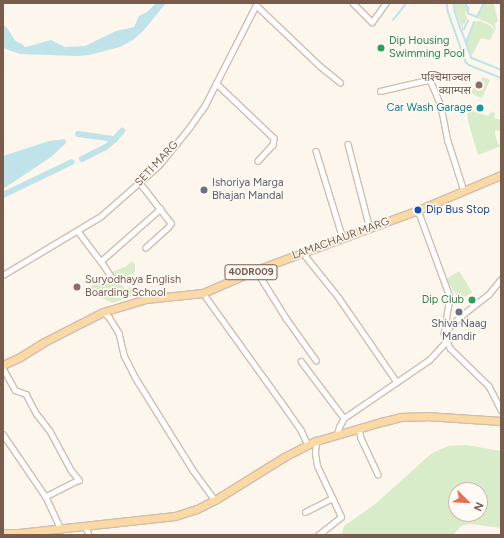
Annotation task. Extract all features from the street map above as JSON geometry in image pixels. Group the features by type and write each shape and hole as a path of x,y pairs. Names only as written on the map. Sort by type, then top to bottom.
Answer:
{"main road":[{"name":"LAMACHAUR MARG","path":"3,367 44,342 103,312 146,299 203,293 256,270 418,210 501,175"},
{"path":"3,533 19,534 60,527 176,516 196,509 214,500 284,457 316,441 401,417 426,416 501,421"}],"street":[{"path":"353,3 372,22 386,3"},
{"path":"256,4 320,66 340,82"},
{"name":"SETI MARG","path":"3,275 102,216 159,165 189,128 216,83 256,4"},
{"path":"380,91 410,83 429,80 431,82 441,106 446,134 464,191"},
{"path":"216,83 274,138 273,145 258,161"},
{"path":"348,144 370,229"},
{"path":"316,151 343,239"},
{"path":"140,183 170,223 169,227 146,248"},
{"path":"101,261 160,208"},
{"path":"418,210 450,297 444,333 447,341 450,348 489,386 501,410"},
{"path":"78,231 112,278"},
{"path":"303,253 339,298 397,382"},
{"path":"256,270 286,318 316,360"},
{"path":"444,333 462,315 488,295 501,279"},
{"path":"203,293 301,430 308,445"},
{"path":"103,312 109,317 119,333 124,355 135,376 193,470 214,500"},
{"path":"337,434 344,418 429,360 447,341"},
{"path":"301,361 344,418"},
{"path":"3,367 15,390 26,394 36,414 50,431 71,470 79,480 46,497"},
{"path":"359,428 361,438 378,474"},
{"path":"3,434 46,497 60,527"},
{"path":"316,441 315,453 317,466 340,517 318,535"},
{"path":"305,512 332,498"},
{"path":"85,525 88,535"}],"green space":[{"path":"455,3 464,3 468,10 465,13 467,18 465,24 463,23 463,30 455,10"},
{"path":"485,3 493,3 494,5 498,21 495,24 496,30 490,24 477,18"},
{"path":"480,21 489,25 495,30 490,40 481,38 472,55 466,43 474,22"},
{"path":"483,77 490,80 482,98 471,92"},
{"path":"467,109 488,116 491,112 495,113 494,118 501,120 501,131 495,130 495,134 498,144 501,146 478,155 468,121"},
{"path":"132,261 135,264 135,272 124,278 122,285 125,289 130,287 138,294 113,303 100,297 91,287 97,278 106,278 112,272 125,267"},
{"path":"459,271 472,292 460,300 446,279"},
{"path":"466,445 501,451 501,528 471,524 461,526 453,535 334,535 342,533 344,526 374,505 432,453 448,446"}],"water":[{"path":"156,3 166,3 144,30 133,40 120,47 89,55 78,56 20,54 3,48 3,35 8,41 19,46 26,47 51,40 65,47 85,46 116,31 134,27 139,16 147,12"},
{"path":"65,139 66,143 51,157 3,189 3,156 49,141"}],"waterway":[{"path":"393,20 407,3"},
{"path":"447,3 448,11 466,62 469,65 501,78"},
{"path":"454,3 461,30 464,29 468,21"},
{"path":"465,3 469,9 468,13 477,17 484,3"},
{"path":"466,43 474,22"},
{"path":"3,31 12,45 19,48"},
{"path":"462,31 472,58 501,70"},
{"path":"78,134 115,139 122,131"},
{"path":"82,159 106,147 115,139"},
{"path":"3,195 72,162"}],"place":[{"name":"Dip Housing Swimming Pool","path":"381,48"},
{"name":"पश्‍चिमाञ्‍चल क्याम्पस","path":"479,85"},
{"name":"Car Wash Garage","path":"480,108"},
{"name":"Ishoriya Marga Bhajan Mandal","path":"204,190"},
{"name":"Dip Bus Stop","path":"418,210"},
{"name":"Suryodhaya English Boarding School","path":"77,287"},
{"name":"Dip Club","path":"472,300"},
{"name":"Shiva Naag Mandir","path":"459,312"}]}
